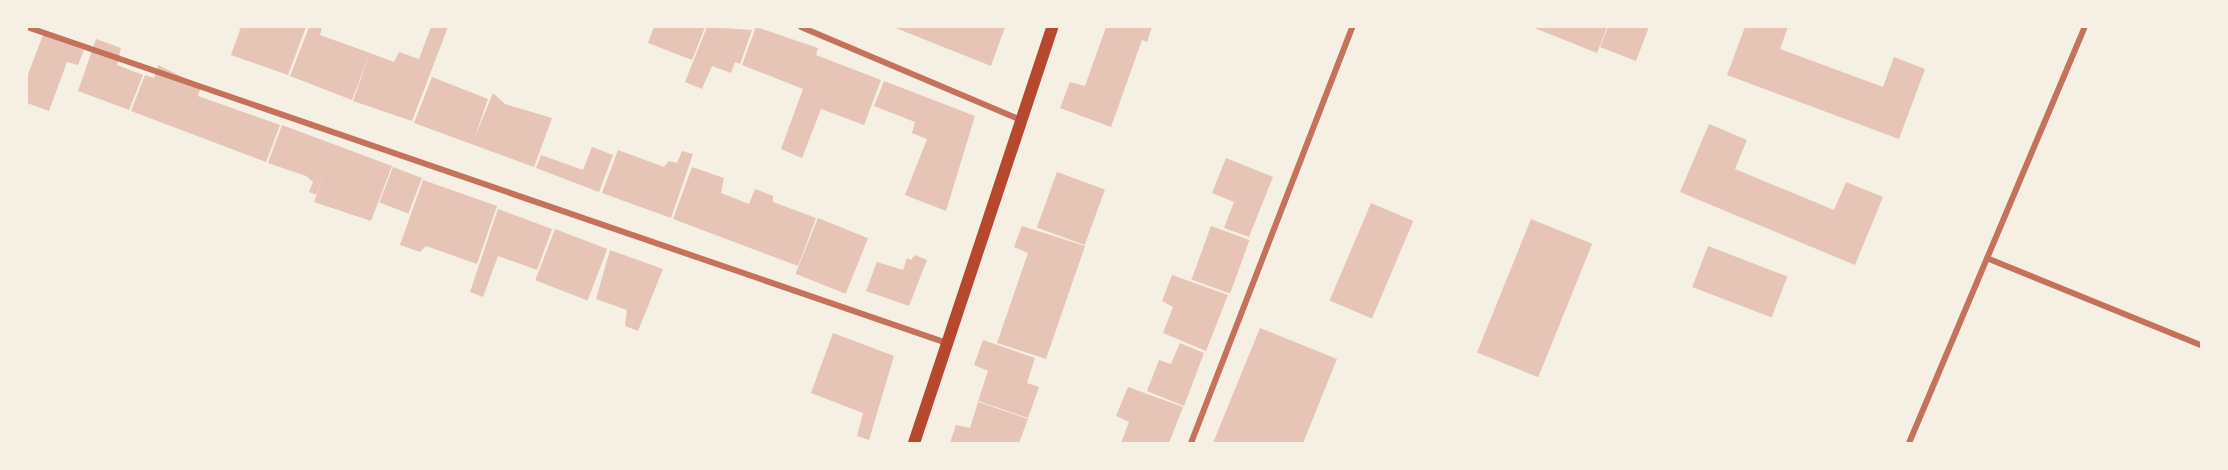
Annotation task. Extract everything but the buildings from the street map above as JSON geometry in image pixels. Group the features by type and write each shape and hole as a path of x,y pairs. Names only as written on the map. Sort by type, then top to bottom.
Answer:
{"main road":[{"path":"914,443 1052,27"}],"street":[{"path":"27,27 947,343"},
{"path":"801,27 1022,120"},
{"path":"1191,443 1352,27"},
{"path":"1909,443 1989,259 2085,27"},
{"path":"1989,259 2201,345"}]}
